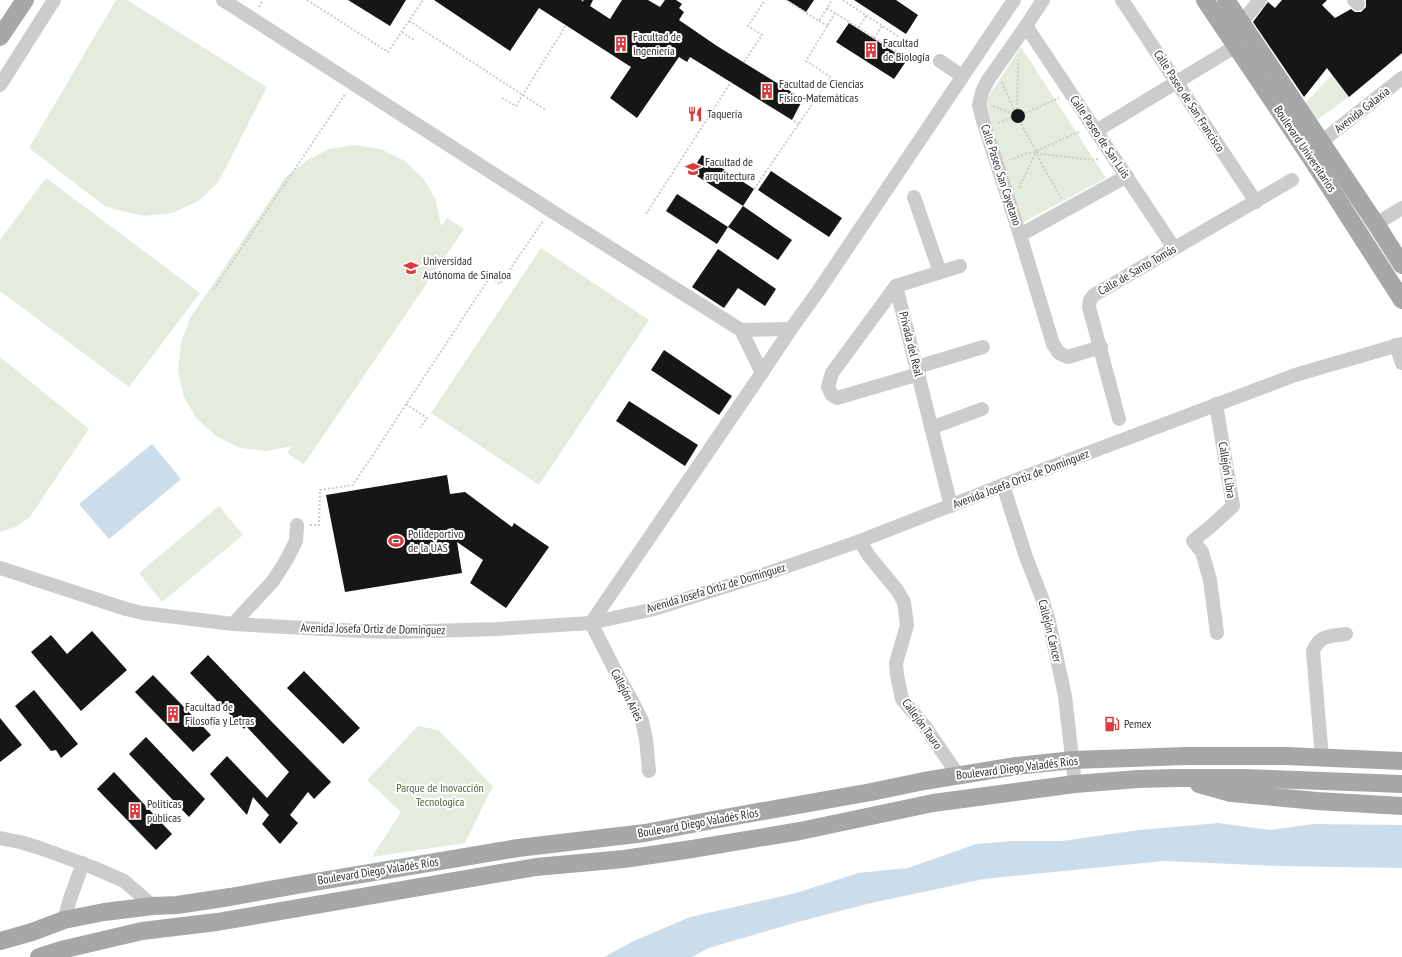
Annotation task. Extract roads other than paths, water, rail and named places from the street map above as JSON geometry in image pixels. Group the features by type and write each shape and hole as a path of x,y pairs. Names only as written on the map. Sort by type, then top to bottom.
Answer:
{"main road":[{"path":"0,37 25,0"},
{"name":"Boulevard Universitarios","path":"1205,0 1311,158 1402,300"},
{"name":"Boulevard Universitarios","path":"1226,0 1402,265"},
{"name":"Boulevard Diego Valadés Ríos","path":"0,941 32,932 64,920 104,912 153,906 177,905 518,848 645,833 958,775 1016,766 1073,760 1186,756 1286,756 1402,761"},
{"path":"1179,778 1231,793 1317,801 1402,806"},
{"name":"Boulevard Diego Valadés Ríos","path":"40,957 61,950 142,931 217,922 536,867 624,859 692,849 800,831 933,803 1075,784 1138,779 1179,778 1242,778 1402,784"}],"street":[{"path":"0,84 54,0"},
{"path":"223,0 550,210 741,330 762,373"},
{"path":"591,623 1014,0"},
{"path":"1026,26 1043,0"},
{"name":"Calle Paseo de San Francisco","path":"1122,0 1256,202"},
{"path":"1225,31 1241,23 1260,0"},
{"name":"Calle Paseo San Cayetano","path":"1026,26 994,71 982,92 979,105 1053,344 1059,353 1068,357 1101,347"},
{"name":"Calle Paseo de San Luis","path":"1026,26 1174,248"},
{"path":"1094,127 1177,82 1236,46"},
{"path":"940,61 962,76"},
{"name":"Avenida Galaxia","path":"1321,142 1402,78"},
{"path":"1020,235 1127,176"},
{"name":"Calle de Santo Tomás","path":"1119,419 1101,347 1089,307 1090,300 1094,295 1292,180"},
{"path":"914,197 940,272"},
{"path":"1376,224 1402,208"},
{"path":"896,286 960,266"},
{"name":"Privada del Real","path":"896,286 951,506"},
{"name":"Privada del Real","path":"896,286 832,373 828,387 832,395 837,398 918,371"},
{"path":"741,330 791,329"},
{"path":"1399,344 1402,363"},
{"name":"Avenida Josefa Ortiz de Domínguez","path":"0,568 126,609 143,613 233,624 396,632 497,629 591,623 654,609 768,573 860,541 1003,485 1295,375 1399,344"},
{"path":"918,371 983,347"},
{"name":"Callejón Libra","path":"1216,404 1233,506 1210,528 1193,541 1202,552 1210,580 1217,633"},
{"path":"931,428 982,409"},
{"name":"Callejón Cáncer","path":"1003,485 1049,622 1065,696 1075,784"},
{"path":"233,624 273,581 296,541 297,525"},
{"name":"Callejón Tauro","path":"860,541 869,556 897,590 904,602 907,624 896,663 902,699 926,728 958,775"},
{"name":"Callejón Aries","path":"591,623 642,721 646,739 649,771"},
{"path":"1322,758 1313,651 1319,641 1328,636 1346,634"},
{"path":"0,838 20,842 83,863 124,880 153,906"},
{"path":"64,920 83,863"}],"water":[{"path":"152,444 181,479 109,539 79,504"},
{"path":"1218,823 1270,830 1313,824 1402,825 1402,868 1279,866 1164,861 984,879 871,903 794,923 709,948 692,957 604,957 634,941 690,917 796,893 858,873 908,868 976,844 1014,841 1062,841 1139,830"}],"place":[{"name":"Facultad de Ingeniería","path":"621,44"},
{"name":"Facultad de Biología","path":"871,50"},
{"name":"Facultad de Ciencias Físico-Matemáticas","path":"767,91"},
{"name":"Taqueria","path":"695,114"},
{"name":"Facultad de arquitectura","path":"693,169"},
{"name":"Universidad Autónoma de Sinaloa","path":"411,268"},
{"name":"Polideportivo de la UAS","path":"396,541"},
{"name":"Facultad de Filosofía y Letras","path":"173,714"},
{"name":"Pemex","path":"1112,724"},
{"name":"Politicas públicas","path":"135,811"}],"park label":[{"name":"Parque de Inovacción Tecnologica","path":"440,795"}]}
